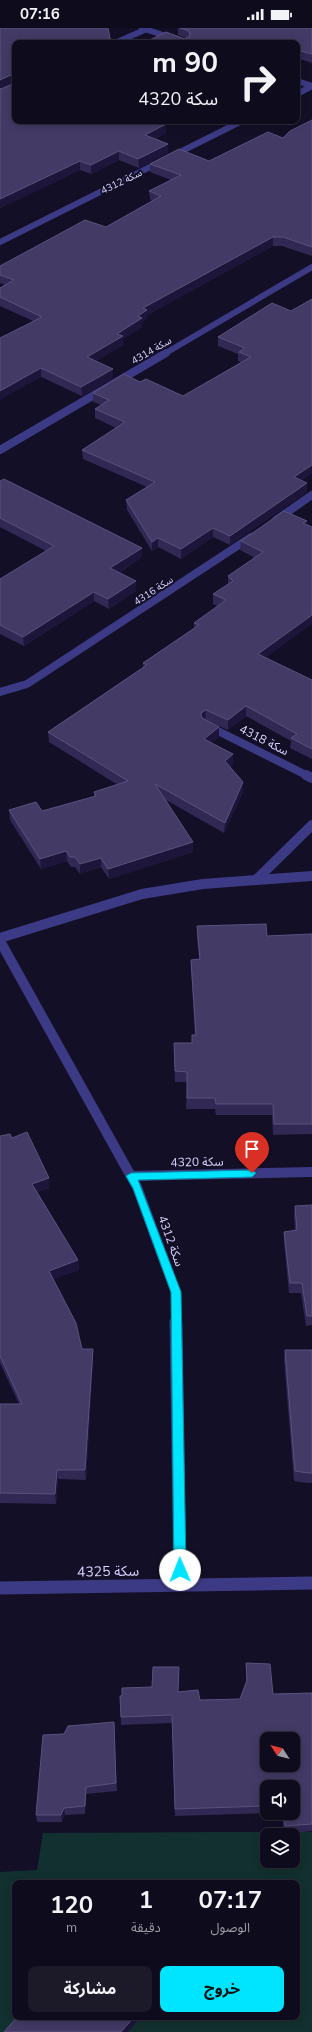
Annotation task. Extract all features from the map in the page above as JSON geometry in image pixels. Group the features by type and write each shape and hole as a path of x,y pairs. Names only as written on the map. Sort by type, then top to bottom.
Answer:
{"street":[{"path":"121,40 145,28 178,40"},
{"path":"300,81 312,86"},
{"path":"300,92 312,86"},
{"name":"سكة 4312","path":"0,242 236,124"},
{"name":"سكة 4314","path":"0,450 312,267"},
{"name":"سكة 4316","path":"0,692 28,684 312,495"},
{"name":"سكة 4318","path":"206,725 312,778"},
{"path":"257,879 312,826"},
{"path":"0,940 142,894 203,884 312,876"},
{"name":"سكة 4312","path":"0,940 137,1187 176,1292 180,1585"},
{"name":"سكة 4320","path":"131,1176 312,1172"},
{"name":"سكة 4325","path":"0,1588 312,1583"}],"green space":[{"path":"260,1832 260,1868 300,1868 300,1832 312,1832 312,2032 0,2032 0,1872 37,1870 43,1833"}],"building":[{"path":"0,28 108,28 110,40 12,40 12,74 0,80"},
{"path":"180,28 312,28 312,54 300,51 300,40 150,40 166,32 185,39 190,36 189,31"},
{"path":"12,84 12,124 166,124 145,135 168,144 138,159 119,151 91,165 80,161 0,199 0,88 1,89"},
{"path":"312,120 312,247 283,237 273,237 143,308 147,310 138,316 142,318 117,334 123,336 87,357 113,369 81,387 41,368 0,391 0,338 42,317 0,297 0,288 14,280 0,275 0,266 85,220 106,227 161,196 149,191 181,175 150,164 179,149 209,161 268,132 283,138 290,131"},
{"path":"312,299 312,465 294,477 307,483 230,536 213,528 181,549 158,538 152,542 126,500 155,482 82,450 125,422 95,409 109,400 93,393 124,374 140,382 146,379 183,396 251,357 239,352 245,348 218,337 272,303 291,311"},
{"path":"4,479 142,548 110,568 136,581 108,599 94,592 23,637 0,625 0,579 54,546 0,518 0,481"},
{"path":"284,511 307,521 303,523 312,527 312,615 258,654 312,680 312,749 291,738 297,734 246,706 228,720 206,710 201,713 202,718 219,727 204,739 233,754 225,761 243,782 225,823 155,784 193,842 108,869 101,858 80,864 75,857 70,857 66,851 40,859 9,810 36,802 42,811 96,796 94,792 128,781 48,732 147,665 143,663 199,625 194,623 226,600 213,594 233,581 228,576 263,552 241,541"},
{"path":"266,924 267,936 312,934 312,1124 274,1124 273,1104 216,1104 215,1098 187,1098 187,1072 175,1071 174,1043 192,1043 192,1035 196,1035 191,960 200,959 197,926"},
{"path":"27,1132 49,1178 32,1184 78,1260 49,1271 76,1323 82,1349 93,1349 85,1470 57,1470 55,1494 0,1493 0,1404 22,1404 0,1356 0,1136 10,1134 12,1138"},
{"path":"312,1205 312,1316 307,1316 302,1283 290,1283 284,1232 297,1230 295,1206"},
{"path":"285,1350 312,1350 312,1473 295,1471"},
{"path":"246,1663 270,1664 273,1694 312,1693 312,1824 285,1826 285,1820 300,1820 300,1780 260,1780 260,1806 175,1809 172,1715 121,1717 120,1696 122,1696 122,1688 152,1687 153,1667 179,1667 178,1692 198,1690 200,1700 240,1699 247,1680"},
{"path":"114,1722 116,1783 86,1787 85,1806 64,1808 61,1815 36,1815 43,1735 64,1734 68,1726"},
{"path":"14,2020 131,2020 121,2032 4,2032"}],"route":[{"path":"180,1570 176,1292 137,1187 131,1176 252,1173"}]}
